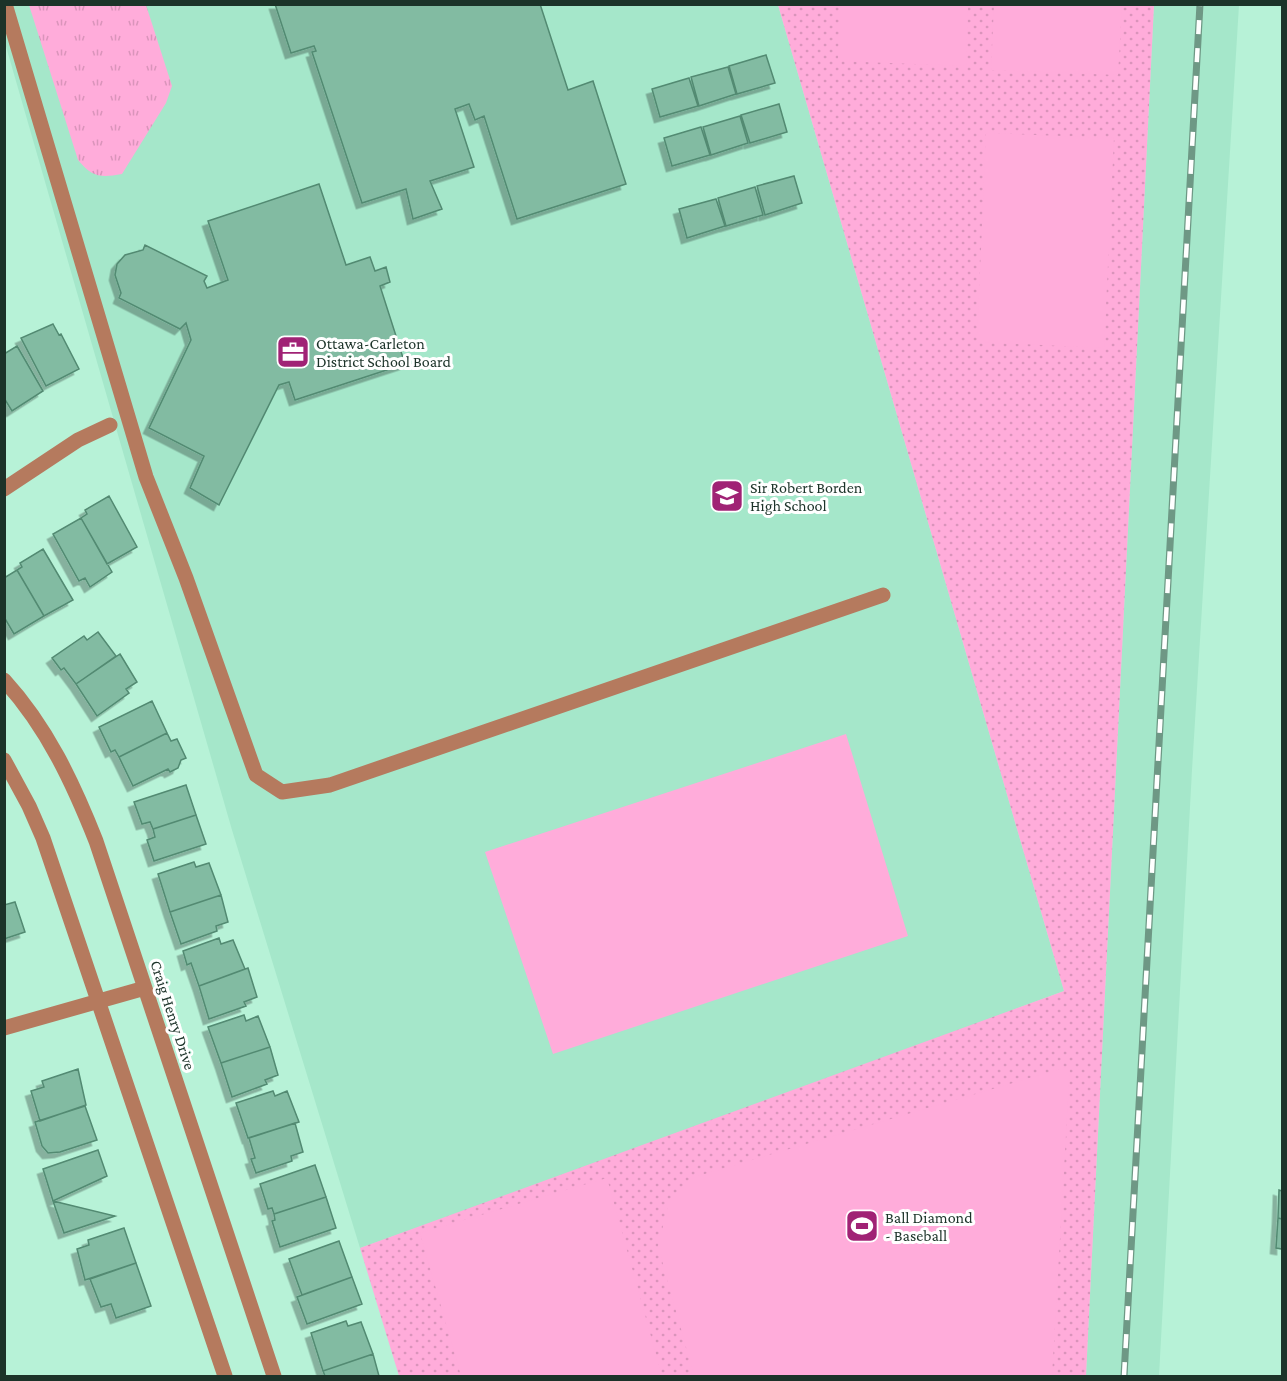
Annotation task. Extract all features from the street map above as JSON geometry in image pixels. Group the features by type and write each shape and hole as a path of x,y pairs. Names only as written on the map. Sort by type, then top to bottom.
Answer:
{"street":[{"path":"5,4 146,477 186,578 256,775 282,792 330,785 883,595"},
{"path":"4,489 78,440 110,424"},
{"name":"Craig Henry Drive","path":"4,680 36,718 70,779 96,841 274,1377"},
{"path":"4,760 43,838 225,1377"},
{"path":"4,1028 145,988"}],"shaded area":[{"name":"Sir Robert Borden High School","path":"5,5 778,5 1064,991 642,1148 360,1248 232,830 5,43"},
{"path":"1154,5 1239,5 1192,770 1159,1376 1086,1376"}],"green space":[{"path":"29,5 146,5 172,86 166,103 122,174 97,175 78,160"},
{"path":"778,5 1154,5 1086,1376 399,1376 360,1248 1064,991"},
{"path":"840,5 968,5 966,66 838,61"},
{"path":"994,5 1122,5 1118,75 991,70"},
{"path":"986,133 1114,138 1104,348 977,342"},
{"path":"846,734 908,936 553,1054 485,852"},
{"name":"Ball Diamond - Baseball","path":"1070,1066 1052,1376 694,1376 658,1246 668,1206 698,1176"},
{"path":"607,1178 662,1376 461,1376 420,1233"}],"building":[{"path":"275,4 540,4 568,90 593,81 626,184 517,219 484,116 475,120 469,104 455,109 474,167 430,181 442,209 413,219 406,189 362,203 312,52 316,51 314,46 291,53"},
{"path":"766,55 775,83 737,94 729,66"},
{"path":"728,67 736,94 699,106 691,77"},
{"path":"689,78 698,106 660,117 652,89"},
{"path":"779,104 787,132 750,143 741,115"},
{"path":"740,116 748,143 711,155 703,127"},
{"path":"701,127 710,155 672,166 664,138"},
{"path":"794,176 802,203 765,215 757,186"},
{"name":"Ottawa-Carleton District School Board","path":"319,184 346,265 370,257 375,271 386,267 390,282 380,286 405,364 295,400 289,382 279,385 219,505 190,488 204,456 149,428 191,340 186,323 180,329 119,298 121,293 115,275 117,264 125,255 143,250 145,245 207,276 204,281 207,288 228,280 208,221"},
{"path":"755,187 763,215 726,226 718,198"},
{"path":"716,199 725,226 687,238 679,209"},
{"path":"53,324 59,335 61,334 79,369 46,386 21,338"},
{"path":"17,346 43,391 12,411 4,398 4,354"},
{"path":"109,496 137,547 107,564 81,518 87,514 85,510"},
{"path":"81,518 112,572 90,587 85,578 79,581 53,534"},
{"path":"43,549 73,600 44,616 17,570 22,567 20,563"},
{"path":"17,570 44,616 14,634 4,617 4,578"},
{"path":"98,632 116,656 76,684 64,668 61,670 52,658 84,636 87,640"},
{"path":"120,654 137,682 126,689 129,693 97,716 76,684"},
{"path":"152,701 167,733 119,757 115,750 111,752 99,727"},
{"path":"167,733 171,741 177,739 186,758 181,760 178,768 170,772 168,769 133,786 119,757"},
{"path":"186,785 196,815 153,829 150,822 142,824 134,802"},
{"path":"196,815 206,844 154,861 147,840 155,837 153,829"},
{"path":"194,862 196,867 209,863 221,895 170,912 158,874"},
{"path":"221,895 228,922 216,926 217,931 181,944 170,912"},
{"path":"15,902 25,932 4,939 4,905"},
{"path":"219,938 221,944 233,940 245,969 199,986 191,963 187,965 183,951"},
{"path":"248,968 257,997 244,1002 246,1006 209,1019 199,986"},
{"path":"244,1015 246,1021 258,1016 270,1047 221,1063 208,1027"},
{"path":"270,1047 278,1075 265,1080 267,1084 232,1097 221,1063"},
{"path":"78,1069 86,1105 40,1121 31,1091 44,1087 42,1081"},
{"path":"273,1091 275,1096 287,1091 299,1122 248,1138 236,1103"},
{"path":"85,1106 97,1140 60,1152 48,1153 42,1146 35,1122"},
{"path":"295,1123 303,1152 291,1156 292,1161 256,1173 251,1159 255,1158 249,1138"},
{"path":"98,1150 107,1176 53,1201 43,1169"},
{"path":"315,1165 326,1197 274,1214 272,1208 268,1209 260,1184"},
{"path":"1279,1190 1282,1191 1282,1219 1278,1218"},
{"path":"326,1197 336,1228 280,1247 272,1221 275,1220 274,1214"},
{"path":"53,1201 115,1216 64,1233"},
{"path":"1278,1218 1282,1219 1282,1249 1276,1248"},
{"path":"124,1228 136,1263 85,1280 77,1249 89,1245 88,1240"},
{"path":"339,1241 352,1277 302,1295 289,1259"},
{"path":"136,1263 151,1306 116,1318 111,1304 101,1307 90,1279"},
{"path":"352,1277 362,1304 307,1324 297,1297"},
{"path":"346,1321 348,1326 361,1322 373,1354 323,1371 311,1333"},
{"path":"373,1354 379,1376 325,1376 323,1371"}],"railway":[{"path":"1124,1376 1200,4"}],"place":[{"name":"Ottawa-Carleton District School Board","path":"293,352"},
{"name":"Sir Robert Borden High School","path":"727,496"},
{"name":"Ball Diamond - Baseball","path":"862,1226"}]}
